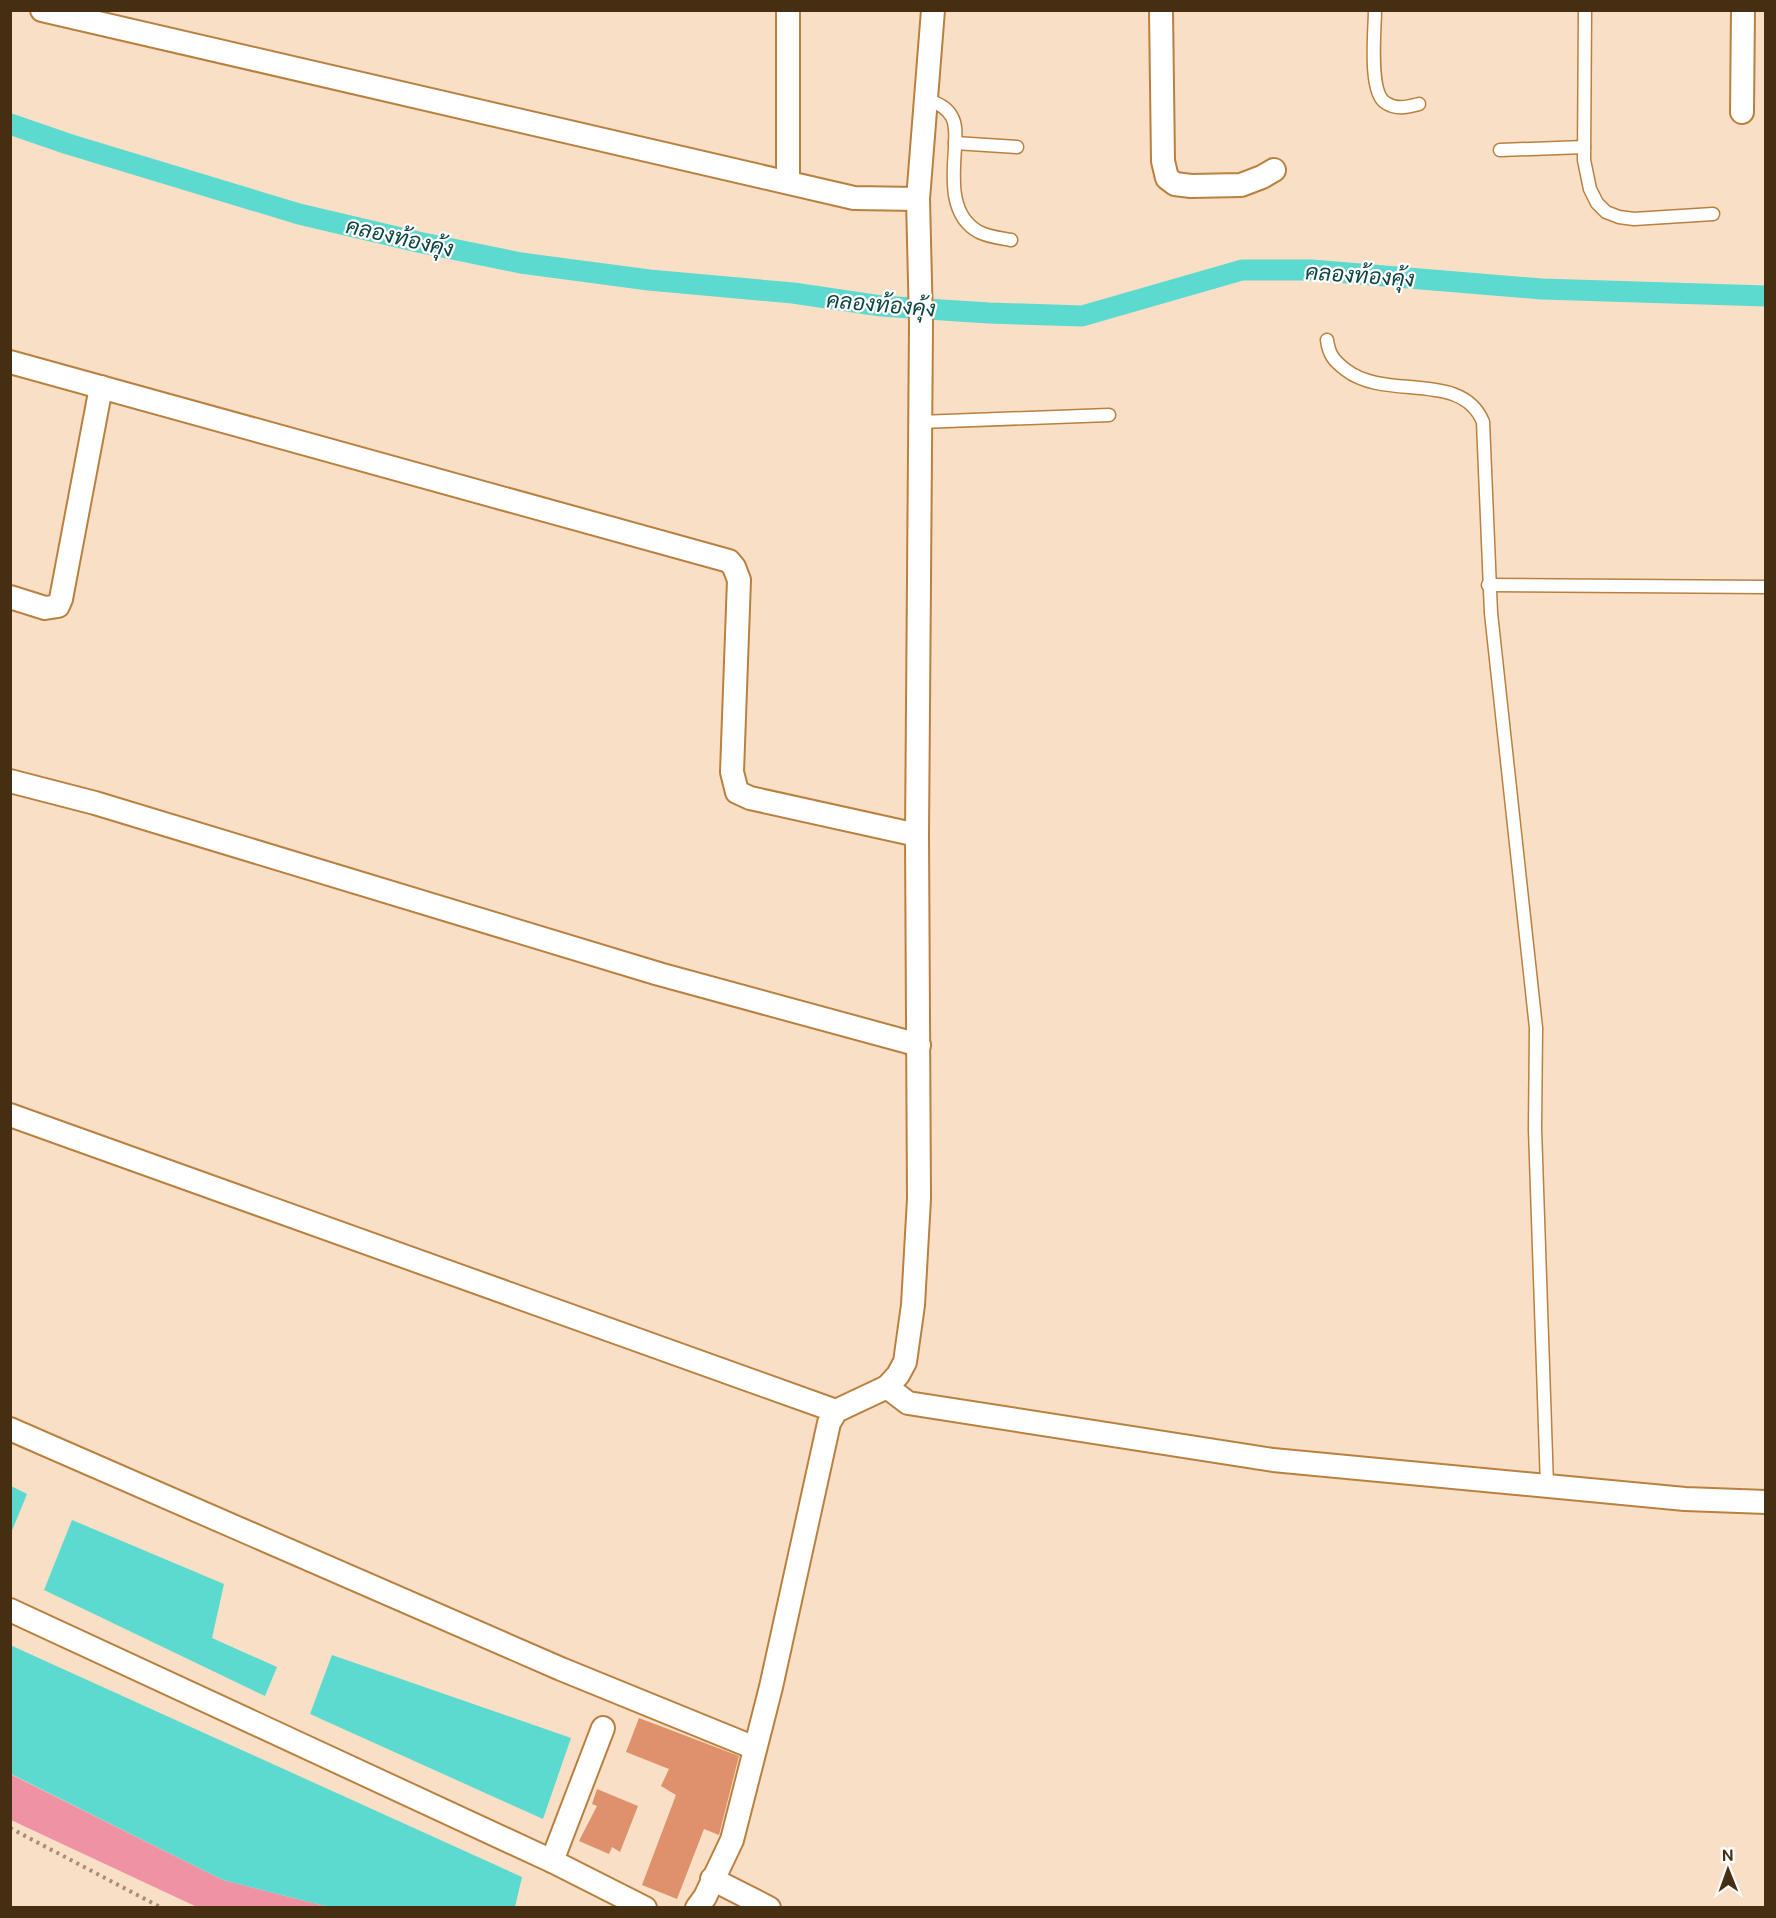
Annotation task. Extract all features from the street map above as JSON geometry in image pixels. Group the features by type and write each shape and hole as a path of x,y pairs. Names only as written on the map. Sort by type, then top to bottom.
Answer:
{"street":[{"path":"42,10 75,14 854,198 918,199"},
{"path":"788,10 788,182"},
{"path":"769,1908 709,1898 732,1840 771,1688 829,1423 836,1411 887,1387 898,1375 904,1362 913,1305 919,1199 917,835 921,323 918,199 933,10"},
{"path":"1161,10 1163,161 1167,178 1175,184 1191,186 1241,185 1274,170"},
{"path":"1742,112 1743,10"},
{"path":"10,362 729,561 739,580 732,772 737,792 750,798 917,835"},
{"path":"10,597 51,608 58,606 101,387"},
{"path":"10,781 95,803 659,974 919,1045"},
{"path":"10,1115 836,1411"},
{"path":"887,1387 908,1402 1273,1460 1686,1499 1766,1502"},
{"path":"10,1429 561,1669 755,1748"},
{"path":"10,1610 552,1861 645,1908"},
{"path":"552,1861 603,1728"}],"lane":[{"path":"1375,10 1374,66 1377,92 1385,103 1401,108 1419,104"},
{"path":"1585,10 1584,160 1590,189 1597,203 1606,212 1634,219 1713,214"},
{"path":"926,99 944,107 952,118 956,132 954,177 959,211 978,231 989,236 1011,240"},
{"path":"955,143 1017,147"},
{"path":"1500,150 1584,147"},
{"path":"1327,340 1329,352 1335,361 1352,375 1374,384 1448,392 1472,404 1479,412 1483,422 1488,585 1536,1028 1535,1129 1547,1486"},
{"path":"920,422 1109,416"},
{"path":"1488,585 1766,587"}],"path":[{"path":"10,1828 162,1908"}],"shaded area":[{"path":"10,1774 223,1880 329,1907 197,1907 11,1820"}],"water":[{"path":"11,1486 27,1494 11,1533"},
{"path":"72,1520 224,1584 212,1638 277,1667 265,1696 44,1590"},
{"path":"10,1645 522,1877 515,1907 329,1907 223,1880 11,1774"},
{"path":"332,1655 571,1738 543,1819 310,1714"}],"building":[{"path":"639,1718 739,1756 719,1835 704,1829 677,1899 642,1885 676,1795 661,1786 669,1769 626,1752"},
{"path":"597,1789 638,1806 620,1852 612,1847 609,1854 579,1841 597,1806 592,1804"}],"waterway":[{"name":"คลองท้องคุ้ง","path":"10,124 68,144 299,214 418,242 521,263 649,280 793,293 881,306 1082,316 1242,270 1312,270 1542,289 1766,296"}]}
